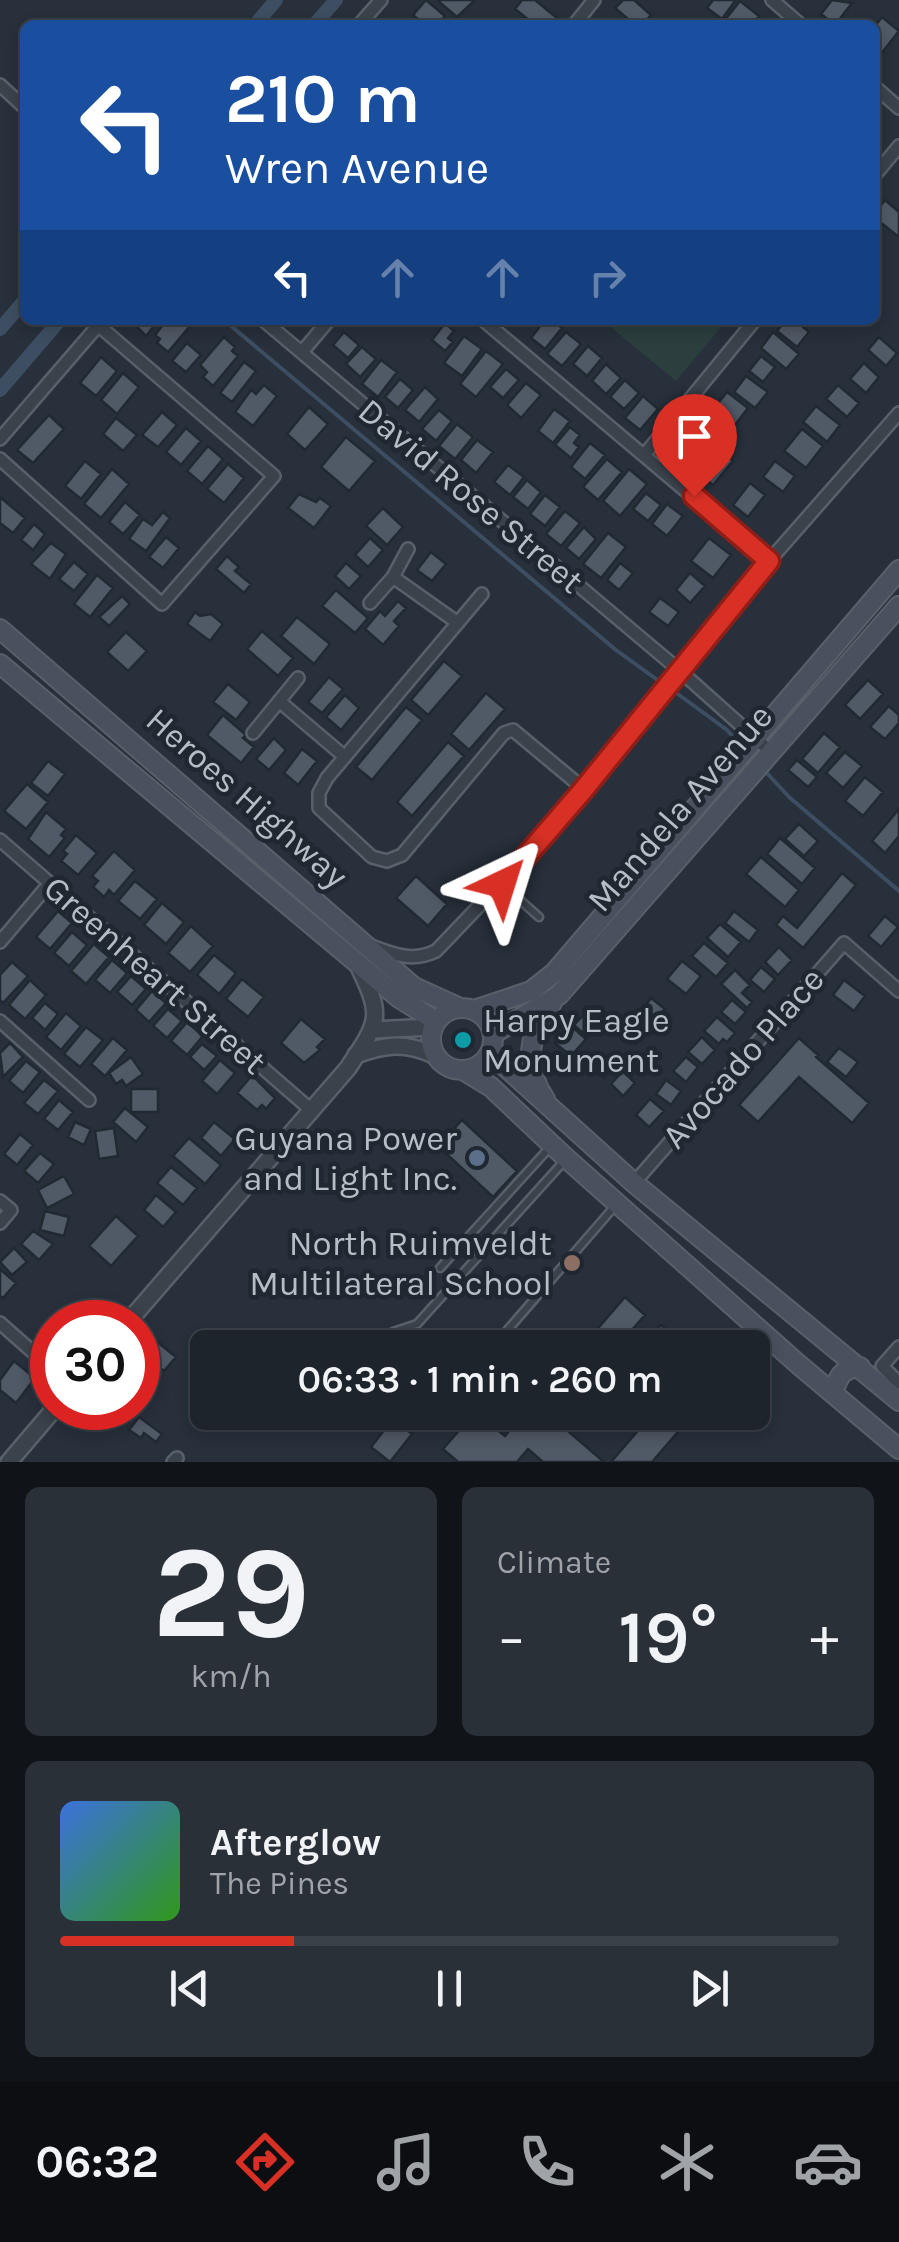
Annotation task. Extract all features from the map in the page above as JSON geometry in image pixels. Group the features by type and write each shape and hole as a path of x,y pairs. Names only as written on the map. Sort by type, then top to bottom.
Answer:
{"main road":[{"path":"899,570 554,973 531,991 442,1014 430,1036 434,1055 446,1067 464,1070 492,1086 559,1152 899,1449"},
{"name":"Mandela Avenue","path":"493,1034 558,996 899,606"},
{"name":"Heroes Highway","path":"0,629 368,944 414,988 466,1008"},
{"name":"Heroes Highway","path":"0,664 434,1024"},
{"path":"552,1110 539,1091 530,1050 534,1030 558,996"},
{"path":"464,1070 483,1062 490,1053 493,1034 483,1015 466,1008"},
{"path":"490,1053 634,1183 899,1401"},
{"path":"798,1364 813,1366 820,1362 824,1350 818,1334"},
{"path":"833,1393 842,1373 848,1368 860,1368"}],"street":[{"path":"363,20 381,0"},
{"path":"578,20 594,0"},
{"path":"772,0 795,20"},
{"path":"0,86 20,104"},
{"path":"880,169 899,146"},
{"path":"0,439 98,325"},
{"path":"0,459 162,604 274,476 102,325"},
{"name":"David Rose Street","path":"270,325 772,753"},
{"path":"302,352 324,325"},
{"path":"489,325 769,561"},
{"path":"645,454 752,325"},
{"path":"368,944 396,955 422,958 436,951 502,884 584,789 769,561 899,413"},
{"path":"370,603 394,577 408,550"},
{"path":"394,577 458,623"},
{"path":"482,594 345,757 319,793 319,808 372,857 387,860 402,855 504,733 513,730 584,789"},
{"path":"253,733 298,678"},
{"path":"279,701 345,757"},
{"name":"Greenheart Street","path":"0,840 310,1109"},
{"path":"0,942 50,883"},
{"name":"Avocado Place","path":"634,1183 844,943 899,991"},
{"path":"147,1300 356,1055 372,1030 377,1012 375,1001 358,964"},
{"path":"0,1021 89,1100"},
{"path":"372,1030 434,1024"},
{"path":"356,1055 394,1044 434,1055"},
{"path":"0,1202 11,1210 0,1223"},
{"path":"0,1323 30,1350"},
{"path":"899,1346 882,1366 899,1383"},
{"path":"9,1462 37,1430"}],"lane":[{"path":"502,884 539,917"},
{"path":"440,1268 559,1152"},
{"path":"399,1330 416,1324 559,1152"},
{"path":"508,1330 618,1202"}],"shaded area":[{"path":"608,325 723,325 676,381"}],"building":[{"path":"426,0 445,16 441,20 419,20 413,15"},
{"path":"437,0 474,0 474,1 457,17"},
{"path":"522,0 535,0 557,18 529,20 515,9"},
{"path":"623,0 634,0 651,15 646,20 629,20 615,8"},
{"path":"713,0 735,1 722,19 707,8"},
{"path":"832,0 852,3 839,20 829,20 821,14"},
{"path":"740,1 759,16 756,20 725,20"},
{"path":"882,17 899,31 880,55 880,20"},
{"path":"885,200 899,212 899,237 880,222 880,206"},
{"path":"135,325 155,325 146,336"},
{"path":"163,325 190,326 168,352 157,343 160,339 155,335"},
{"path":"443,325 454,331 448,338 453,342 445,351 432,340"},
{"path":"541,325 562,328 545,349 531,338"},
{"path":"782,325 801,325 809,332 797,347 777,331"},
{"path":"344,332 359,345 348,358 333,345"},
{"path":"566,332 581,344 562,366 547,354"},
{"path":"773,332 799,354 786,369 761,348"},
{"path":"464,336 482,349 462,376 444,363"},
{"path":"224,337 238,356 213,386 203,377 207,372 200,365"},
{"path":"879,337 897,353 886,366 868,350"},
{"path":"187,343 201,355 186,372 172,361"},
{"path":"588,346 602,358 587,376 573,364"},
{"path":"362,347 376,359 360,377 346,364"},
{"path":"486,351 503,364 476,397 460,384"},
{"path":"761,356 775,367 763,382 749,371"},
{"path":"101,357 117,371 96,396 80,383"},
{"path":"381,360 397,372 378,397 362,384"},
{"path":"244,362 256,371 232,402 220,393"},
{"path":"864,363 879,377 866,393 850,379"},
{"path":"606,364 621,378 606,394 592,381"},
{"path":"506,369 519,380 503,398 490,387"},
{"path":"123,373 139,387 117,414 101,400"},
{"path":"746,376 768,392 755,408 734,392"},
{"path":"400,379 413,390 398,408 385,397"},
{"path":"625,380 639,393 624,409 610,397"},
{"path":"526,383 541,395 521,418 507,405"},
{"path":"264,385 277,396 253,426 235,412 251,390 256,394"},
{"path":"838,385 859,403 847,417 826,399"},
{"path":"425,387 438,399 419,422 405,410"},
{"path":"727,392 748,408 735,425 714,408"},
{"path":"643,396 658,409 640,430 625,418"},
{"path":"816,406 840,425 827,442 803,422"},
{"path":"309,407 328,424 305,450 287,434"},
{"path":"554,409 570,421 553,443 538,431"},
{"path":"439,410 452,421 436,441 422,429"},
{"path":"711,410 734,430 720,447 696,427"},
{"path":"162,412 177,425 158,447 142,435"},
{"path":"49,415 64,429 33,463 17,450"},
{"path":"116,418 137,435 123,451 103,434"},
{"path":"457,424 473,437 455,459 439,446"},
{"path":"570,427 580,435 574,443 579,447 571,458 555,445"},
{"path":"186,428 201,441 181,465 166,452"},
{"path":"802,429 823,446 806,468 784,451"},
{"path":"696,432 733,461 713,485 677,457"},
{"path":"346,437 375,461 349,491 321,467"},
{"path":"477,440 493,452 476,473 461,460"},
{"path":"590,443 605,455 585,479 571,467"},
{"path":"208,446 223,459 202,484 187,471"},
{"path":"607,459 622,472 598,500 583,487"},
{"path":"85,461 101,474 81,499 65,486"},
{"path":"775,461 795,476 783,492 763,477"},
{"path":"228,464 244,478 224,503 207,489"},
{"path":"508,465 524,477 510,495 494,482"},
{"path":"112,469 129,484 101,518 84,504"},
{"path":"629,469 647,484 620,516 603,501"},
{"path":"527,480 541,492 528,509 513,497"},
{"path":"750,483 765,495 748,517 733,505"},
{"path":"646,493 661,505 648,521 633,509"},
{"path":"299,494 316,502 320,498 331,506 314,528 288,508"},
{"path":"545,495 560,507 545,526 530,514"},
{"path":"0,497 25,518 13,533 0,523"},
{"path":"125,502 140,515 123,534 109,522"},
{"path":"667,504 683,516 667,536 652,524"},
{"path":"383,508 403,527 387,545 366,526"},
{"path":"565,511 580,523 561,546 546,534"},
{"path":"163,512 170,518 146,551 129,539 143,519 152,525"},
{"path":"34,524 45,534 33,550 21,540"},
{"path":"584,527 596,539 579,559 566,548"},
{"path":"608,533 626,547 601,578 583,564"},
{"path":"166,537 179,548 163,568 149,557"},
{"path":"370,538 383,550 368,567 355,555"},
{"path":"709,538 731,555 713,578 691,561"},
{"path":"51,543 66,554 50,579 31,564"},
{"path":"431,552 446,564 432,581 417,570"},
{"path":"227,556 239,567 235,571 251,584 244,593 216,569"},
{"path":"74,562 88,574 74,591 59,579"},
{"path":"346,563 361,576 349,589 335,576"},
{"path":"620,563 633,573 619,590 607,580"},
{"path":"690,573 705,586 690,603 676,590"},
{"path":"97,575 113,588 90,617 74,604"},
{"path":"336,590 368,618 355,633 322,606"},
{"path":"122,596 130,604 109,626 99,617"},
{"path":"660,598 679,612 668,626 649,612"},
{"path":"398,601 406,608 394,621 399,626 383,645 365,629 380,611 385,616"},
{"path":"195,612 200,616 211,614 223,624 210,641 187,624"},
{"path":"297,617 330,644 314,664 281,636"},
{"path":"262,631 293,658 278,676 247,649"},
{"path":"126,632 147,651 128,671 107,652"},
{"path":"444,661 462,676 428,715 411,700"},
{"path":"329,677 343,689 322,713 308,702"},
{"path":"868,680 883,694 860,719 845,705"},
{"path":"228,684 250,702 236,720 213,702"},
{"path":"486,693 505,709 469,750 451,734"},
{"path":"345,695 359,708 341,730 326,717"},
{"path":"889,706 899,715 899,723 885,739 870,727"},
{"path":"406,707 422,720 372,780 356,767"},
{"path":"223,715 254,747 241,763 207,735"},
{"path":"824,733 840,747 818,773 802,759"},
{"path":"274,738 286,750 269,770 256,759"},
{"path":"448,742 464,756 412,816 397,802"},
{"path":"302,749 317,761 298,785 284,773"},
{"path":"845,752 862,766 843,788 826,773"},
{"path":"797,760 817,777 808,787 788,770"},
{"path":"48,761 65,774 48,796 31,783"},
{"path":"865,777 883,792 863,816 845,801"},
{"path":"27,784 48,802 26,829 4,811"},
{"path":"899,809 899,836 885,853 872,841"},
{"path":"46,812 66,829 61,835 65,838 49,857 28,839"},
{"path":"799,824 818,841 804,856 785,839"},
{"path":"76,835 97,853 78,875 61,861 67,854 63,851"},
{"path":"780,838 815,868 802,884 767,854"},
{"path":"114,851 135,870 114,895 109,890 104,897 93,887 98,881 92,876"},
{"path":"761,857 799,890 785,907 746,874"},
{"path":"842,873 856,885 803,948 776,925 783,916 797,928"},
{"path":"416,876 447,904 428,926 396,898"},
{"path":"135,881 157,899 140,919 118,901"},
{"path":"162,903 184,922 166,944 144,925"},
{"path":"58,911 72,923 50,949 36,937"},
{"path":"734,911 758,930 749,942 725,923"},
{"path":"885,916 898,927 881,947 868,936"},
{"path":"720,924 741,942 728,957 707,938"},
{"path":"191,926 213,946 190,972 168,953"},
{"path":"72,932 87,945 69,966 54,953"},
{"path":"704,943 728,963 716,977 692,956"},
{"path":"94,944 109,957 86,984 71,971"},
{"path":"779,947 792,960 778,975 765,962"},
{"path":"214,955 236,973 219,994 197,975"},
{"path":"112,960 127,973 110,993 95,980"},
{"path":"682,961 701,976 686,994 667,979"},
{"path":"12,962 28,976 3,1003 0,975"},
{"path":"761,967 775,979 764,992 750,980"},
{"path":"735,970 750,985 742,993 752,1002 747,1008 721,984"},
{"path":"131,976 146,989 132,1005 117,992"},
{"path":"242,979 264,997 248,1017 226,999"},
{"path":"30,980 46,995 25,1019 9,1005"},
{"path":"844,980 865,996 854,1011 833,995"},
{"path":"152,991 166,1003 149,1022 136,1010"},
{"path":"651,998 665,1009 652,1025 639,1014"},
{"path":"732,1000 746,1012 735,1024 721,1012"},
{"path":"45,1003 58,1014 45,1030 32,1018"},
{"path":"168,1009 182,1021 167,1038 153,1026"},
{"path":"588,1010 601,1023 587,1037 574,1025"},
{"path":"66,1013 81,1026 61,1050 46,1037"},
{"path":"636,1017 648,1029 635,1044 622,1032"},
{"path":"717,1017 735,1033 719,1044 704,1031"},
{"path":"301,1019 325,1039 317,1047 320,1050 304,1063 281,1043"},
{"path":"187,1022 203,1036 187,1055 171,1041"},
{"path":"570,1025 586,1039 571,1056 555,1043"},
{"path":"86,1027 103,1040 80,1067 64,1054"},
{"path":"702,1037 715,1050 702,1064 688,1052"},
{"path":"113,1038 127,1050 105,1076 91,1064"},
{"path":"799,1038 869,1103 852,1123 799,1077 758,1122 739,1105"},
{"path":"10,1043 23,1057 3,1077 0,1053"},
{"path":"202,1044 217,1056 204,1070 190,1057"},
{"path":"839,1048 858,1062 846,1077 827,1062"},
{"path":"601,1055 614,1065 604,1078 591,1068"},
{"path":"131,1057 143,1074 126,1086 122,1080 116,1084 109,1073"},
{"path":"686,1057 698,1067 686,1082 673,1071"},
{"path":"220,1060 235,1073 217,1094 202,1081"},
{"path":"26,1061 40,1072 23,1093 9,1081"},
{"path":"623,1071 635,1083 623,1096 611,1084"},
{"path":"252,1075 275,1098 266,1109 262,1105 257,1110 237,1093"},
{"path":"44,1080 58,1091 38,1114 24,1103"},
{"path":"666,1080 681,1091 671,1105 656,1094"},
{"path":"131,1089 158,1089 158,1112 131,1112"},
{"path":"650,1099 664,1111 649,1127 636,1115"},
{"path":"59,1100 73,1112 58,1130 44,1119"},
{"path":"125,1108 148,1127 136,1142 113,1122"},
{"name":"Guyana Power and Light Inc.","path":"462,1120 517,1171 493,1197 438,1146"},
{"path":"75,1122 91,1129 84,1145 68,1137"},
{"path":"214,1122 235,1139 221,1156 201,1138"},
{"path":"114,1128 118,1156 99,1159 95,1131"},
{"path":"20,1134 33,1145 17,1165 4,1154"},
{"path":"189,1138 221,1165 205,1184 173,1156"},
{"path":"40,1153 54,1164 38,1183 24,1171"},
{"path":"171,1167 197,1188 183,1205 157,1183"},
{"path":"64,1176 74,1194 47,1208 38,1190"},
{"path":"156,1195 176,1212 163,1227 144,1210"},
{"path":"45,1211 69,1217 64,1236 40,1230"},
{"path":"116,1216 138,1236 111,1266 89,1246"},
{"path":"33,1231 53,1244 39,1260 21,1244"},
{"path":"14,1248 27,1262 12,1275 0,1262"},
{"path":"0,1269 16,1283 3,1298 0,1296"},
{"path":"625,1297 645,1315 632,1330 597,1330"},
{"path":"160,1344 176,1357 164,1371 160,1368"},
{"path":"14,1361 30,1374 30,1385 16,1403 0,1390 0,1380"},
{"path":"129,1430 157,1430 162,1434 156,1442 144,1433 141,1438"},
{"path":"384,1430 407,1430 412,1434 390,1462 371,1447"},
{"path":"459,1430 498,1430 505,1436 510,1430 567,1430 604,1462 543,1462 528,1449 517,1462 458,1462 443,1449"},
{"path":"639,1430 680,1430 652,1462 611,1462"}],"waterway":[{"path":"259,20 276,0"},
{"path":"318,20 336,0"},
{"path":"0,329 20,306"},
{"path":"0,390 56,325"},
{"path":"230,325 616,650 663,684"},
{"path":"671,689 727,730 741,746"},
{"path":"765,771 789,797 899,891"}],"place":[{"name":"Harpy Eagle Monument","path":"463,1040"},
{"name":"Guyana Power and Light Inc.","path":"477,1158"},
{"name":"North Ruimveldt Multilateral School","path":"572,1263"}],"route":[{"path":"502,884 769,561 694,496"}]}
